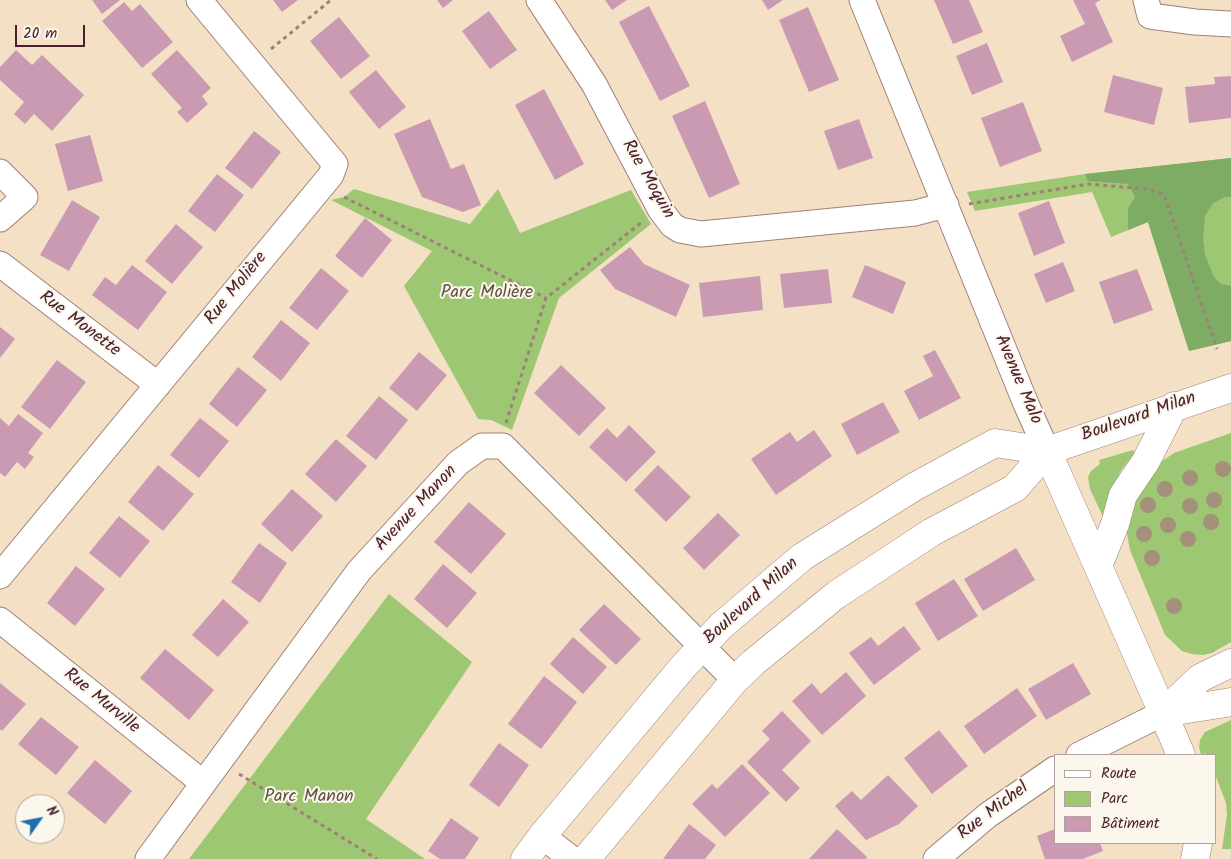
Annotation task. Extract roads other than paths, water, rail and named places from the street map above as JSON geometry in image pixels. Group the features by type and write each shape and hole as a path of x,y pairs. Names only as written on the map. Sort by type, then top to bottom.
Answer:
{"main road":[{"name":"Boulevard Milan","path":"525,859 682,668 721,626 802,557 914,487 995,444 1047,451 1231,388"},
{"path":"1098,566 1115,524 1123,495 1146,461 1174,406"},
{"name":"Boulevard Milan","path":"586,859 735,680 836,595 932,532 1015,488 1047,451"},
{"name":"Avenue Malo","path":"1047,451 1181,754"},
{"path":"1163,713 1200,678 1231,663"},
{"path":"1163,713 1231,702"},
{"path":"1195,859 1198,844"}],"street":[{"name":"Rue Molière","path":"0,576 331,175 335,164 199,0"},
{"name":"Rue Moquin","path":"540,0 594,84 660,209 672,225 680,230 701,234 915,213 957,204"},
{"name":"Avenue Malo","path":"862,0 957,204 1026,404 1047,451"},
{"path":"1146,0 1150,16 1195,22 1231,24"},
{"path":"0,172 24,198 0,219"},
{"name":"Rue Monette","path":"0,264 158,385"},
{"name":"Avenue Manon","path":"148,859 359,571 458,463 482,446 503,446 735,680"},
{"name":"Rue Murville","path":"0,620 203,783"},
{"path":"1081,754 1163,713"},
{"name":"Rue Michel","path":"936,859 988,815 1054,770"},
{"path":"542,836 572,859"}],"park label":[{"name":"Parc Molière","path":"487,294"},
{"name":"Parc Manon","path":"309,798"}]}
